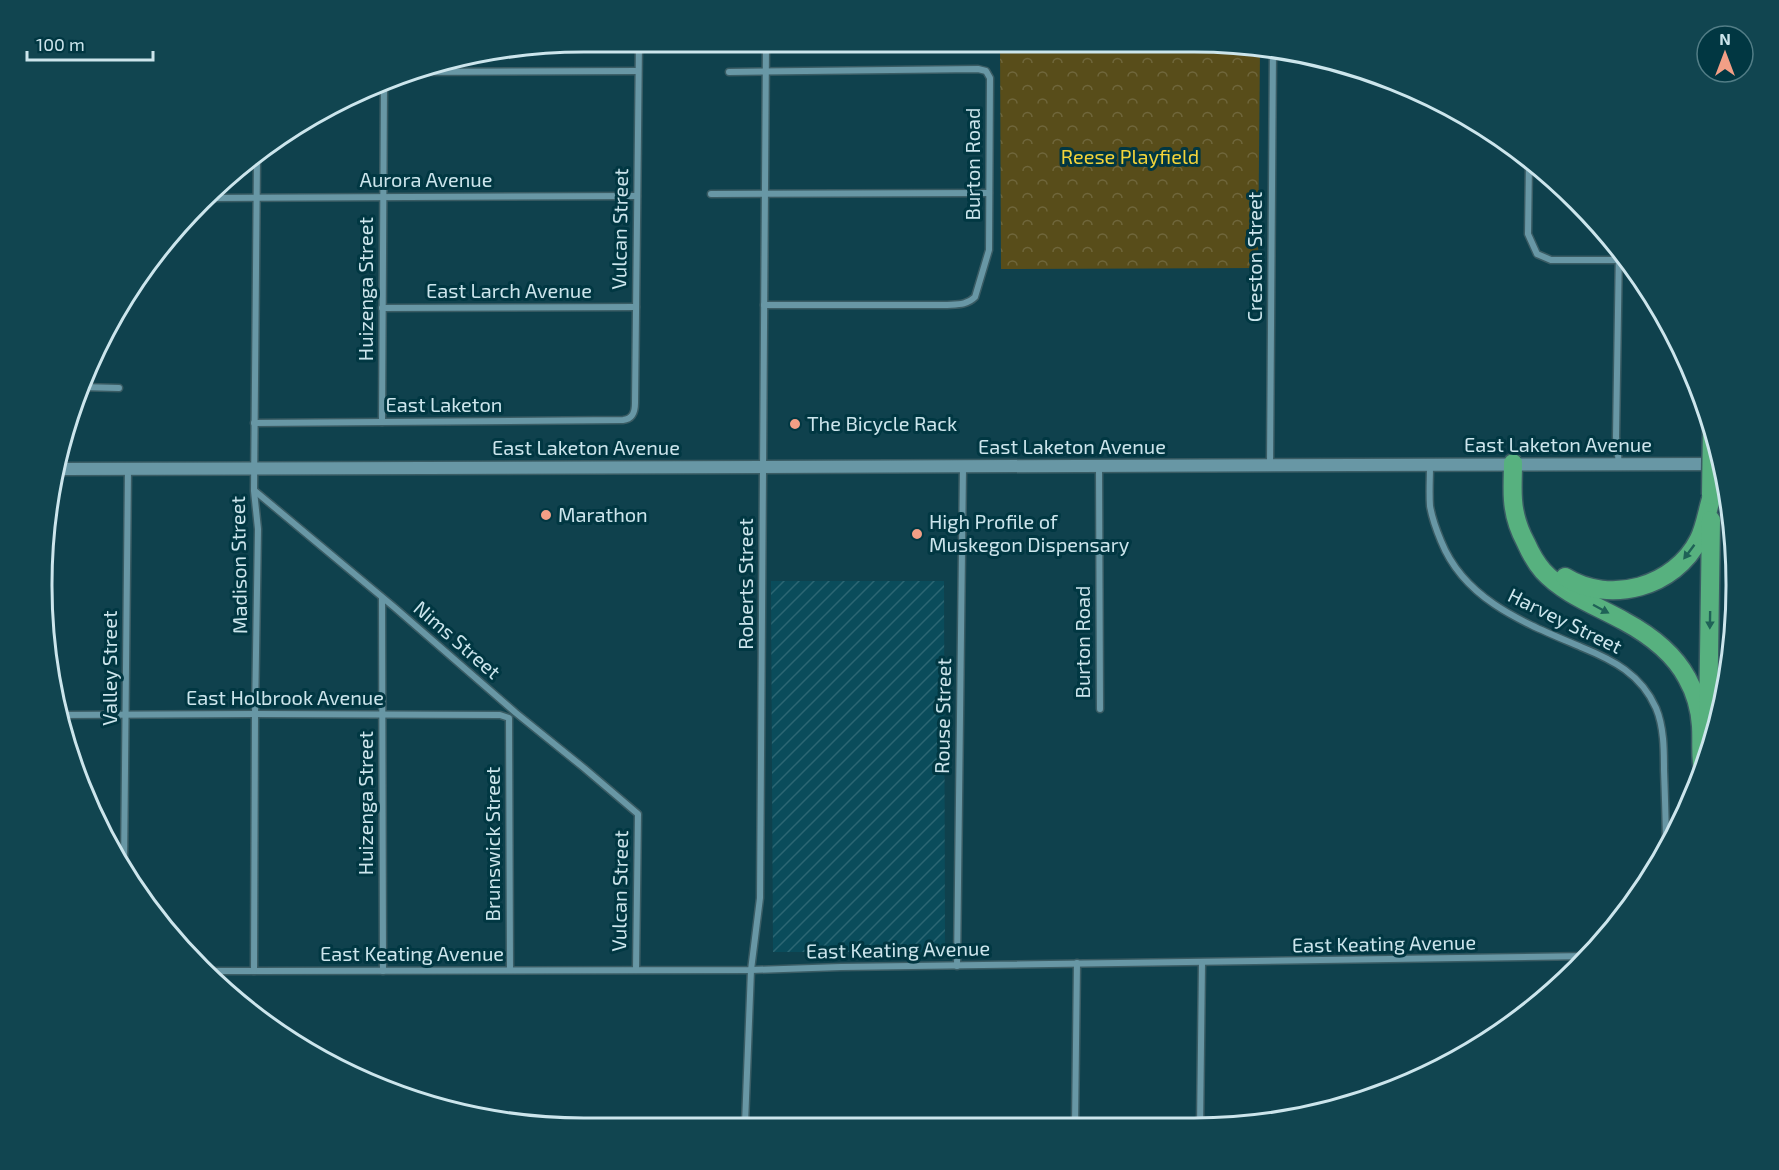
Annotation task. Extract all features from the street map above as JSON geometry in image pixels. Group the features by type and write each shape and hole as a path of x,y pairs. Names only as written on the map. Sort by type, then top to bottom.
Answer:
{"highway":[{"path":"1708,724 1712,462"},
{"path":"1513,463 1521,516 1536,551 1557,572 1571,581 1598,590 1633,589 1654,582 1670,573 1690,552 1699,538 1711,497"},
{"path":"1513,463 1513,501 1517,520 1530,552 1542,570 1560,586 1638,628 1658,642 1671,655 1687,676 1692,688 1699,710 1701,746"}],"main road":[{"name":"East Laketon Avenue","path":"66,469 1712,464"}],"street":[{"name":"Vulcan Street","path":"632,416 635,409 639,52"},
{"name":"Roberts Street","path":"745,1118 752,970 760,898 766,52"},
{"name":"Creston Street","path":"1270,465 1273,59"},
{"name":"Burton Road","path":"764,305 964,304 975,297 989,250 990,83 986,71 978,69 766,71"},
{"path":"444,72 638,71"},
{"path":"729,72 766,71"},
{"name":"Huizenga Street","path":"382,422 384,92"},
{"name":"Madison Street","path":"254,971 258,529 255,491 257,166"},
{"path":"1529,172 1528,234 1538,254 1551,260 1615,260"},
{"path":"711,194 989,193"},
{"name":"Aurora Avenue","path":"219,198 637,195"},
{"path":"1619,265 1616,437 1619,464"},
{"name":"East Larch Avenue","path":"382,308 636,306"},
{"path":"91,387 119,388"},
{"name":"East Laketon","path":"255,423 623,420 632,416"},
{"name":"Harvey Street","path":"1430,465 1430,506 1434,524 1450,560 1470,585 1488,602 1509,615 1622,666 1642,684 1652,699 1657,710 1663,743 1665,833"},
{"name":"Rouse Street","path":"957,966 963,467"},
{"name":"Burton Road","path":"1100,467 1100,709"},
{"name":"Valley Street","path":"124,852 128,469"},
{"name":"Nims Street","path":"255,491 638,814"},
{"name":"Huizenga Street","path":"382,598 383,971"},
{"name":"East Holbrook Avenue","path":"69,715 500,715 509,718"},
{"name":"Brunswick Street","path":"509,718 510,970"},
{"name":"Vulcan Street","path":"636,969 638,814"},
{"name":"East Keating Avenue","path":"217,970 752,970 1576,956"},
{"path":"1075,1118 1077,963"},
{"path":"1200,1118 1202,963"}],"shaded area":[{"path":"771,581 944,581 945,952 773,952"}],"green space":[{"name":"Reese Playfield","path":"1000,52 1194,52 1260,57 1258,268 1001,269"}],"place":[{"name":"The Bicycle Rack","path":"795,424"},
{"name":"Marathon","path":"546,515"},
{"name":"High Profile of Muskegon Dispensary","path":"917,534"}]}
